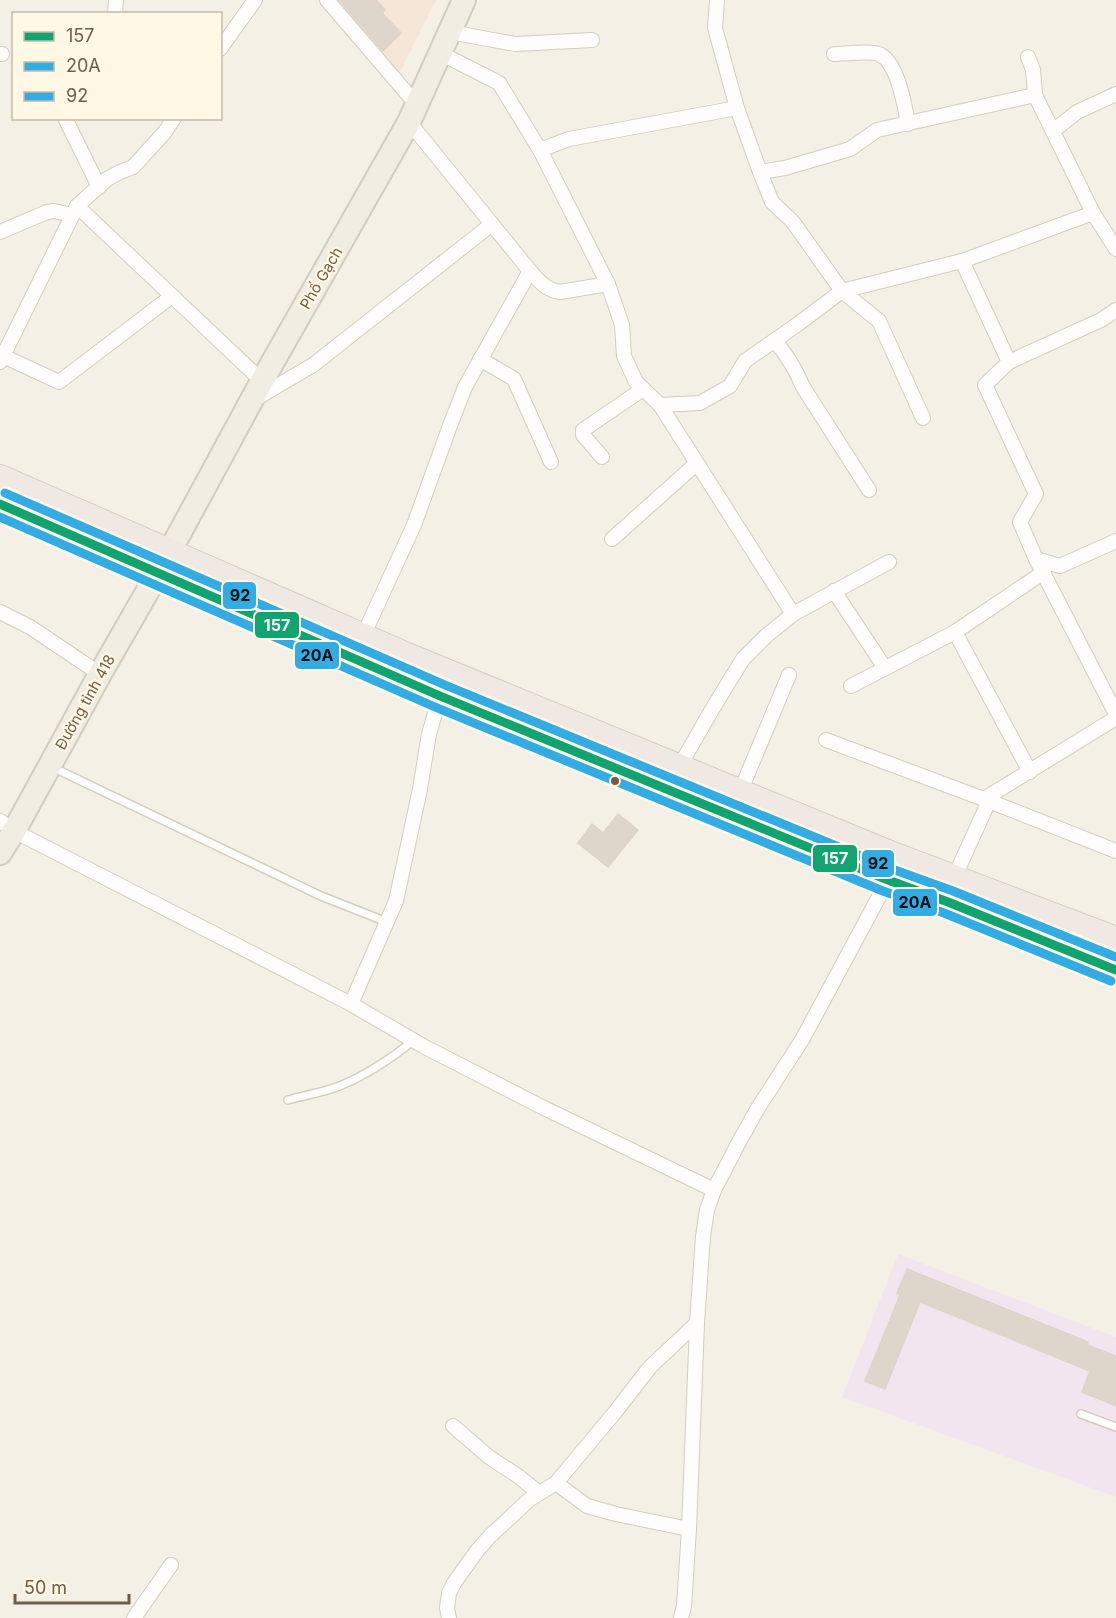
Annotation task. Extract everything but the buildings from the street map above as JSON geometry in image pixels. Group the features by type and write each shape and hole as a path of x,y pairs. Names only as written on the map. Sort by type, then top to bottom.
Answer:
{"highway":[{"path":"0,478 164,563 440,696 888,880 1116,970"},
{"path":"0,504 363,636 406,656 890,854 1116,940"}],"main road":[{"name":"Phố Gạch","path":"164,563 262,381 413,114 464,0"},
{"name":"Đường tỉnh 418","path":"0,853 7,826 50,765 164,563"}],"street":[{"path":"222,46 255,0"},
{"path":"327,0 492,224 544,286 560,292 608,284"},
{"path":"717,0 715,28 737,108 772,202 793,222 842,291 879,321 923,418"},
{"path":"450,32 515,44 592,40"},
{"path":"440,53 499,83 540,150 608,284 622,325 624,356 636,382 660,405 793,614"},
{"path":"834,54 874,53 881,55 893,70 908,124"},
{"path":"1028,57 1033,70 1035,94 1093,213 1116,249"},
{"path":"760,172 785,168 850,149 878,130 1035,94"},
{"path":"1053,131 1077,112 1116,94"},
{"path":"540,150 570,139 737,108"},
{"path":"66,120 99,187"},
{"path":"172,296 59,382 2,359 75,210 99,187 120,172 133,167 165,132 173,120"},
{"path":"0,232 47,212 75,210 172,296 262,381"},
{"path":"660,405 700,403 730,386 746,361 842,291 962,261 1093,213"},
{"path":"251,402 313,365 492,224"},
{"path":"962,261 1009,362"},
{"path":"363,636 414,525 465,387 530,271"},
{"path":"954,878 987,800 1116,716 1036,559 1020,522 1036,494 985,385 1009,362 1101,320 1116,310"},
{"path":"775,340 785,352 803,387 869,490"},
{"path":"480,359 514,379 551,462"},
{"path":"602,457 584,435 584,429 643,389"},
{"path":"612,539 696,464"},
{"path":"1036,559 1060,566 1116,541"},
{"path":"679,767 743,659 766,636 793,614 889,562"},
{"path":"851,686 955,632 1044,572"},
{"path":"834,591 885,669"},
{"path":"0,612 30,627 100,674"},
{"path":"955,632 1030,772"},
{"path":"740,792 789,675"},
{"path":"351,1004 396,901 420,789 429,734 440,696"},
{"path":"826,740 1116,851"},
{"path":"7,826 351,1004 542,1107 714,1190"},
{"path":"681,1618 684,1606 689,1529 697,1323 707,1210 714,1190 758,1108 802,1040 888,880"},
{"path":"449,1618 447,1608 449,1593 454,1583 490,1536 538,1493 556,1483 650,1367 697,1323"},
{"path":"453,1426 489,1457 518,1476 538,1493"},
{"path":"556,1483 587,1506 689,1529"},
{"path":"134,1618 171,1565"}],"lane":[{"path":"50,765 321,896 387,922"},
{"path":"288,1100 340,1086 376,1068 414,1040"},
{"path":"1081,1414 1116,1427"}],"shaded area":[{"path":"334,0 436,0 399,74"},
{"path":"898,1254 1116,1337 1116,1497 842,1397"}],"transit line":[{"name":"92","path":"5,493 445,685 892,869 953,891 1116,957"},
{"name":"157","path":"0,504 440,696 888,880 1116,970"},
{"name":"20A","path":"0,517 435,707 883,891 944,913 1111,981"}]}
